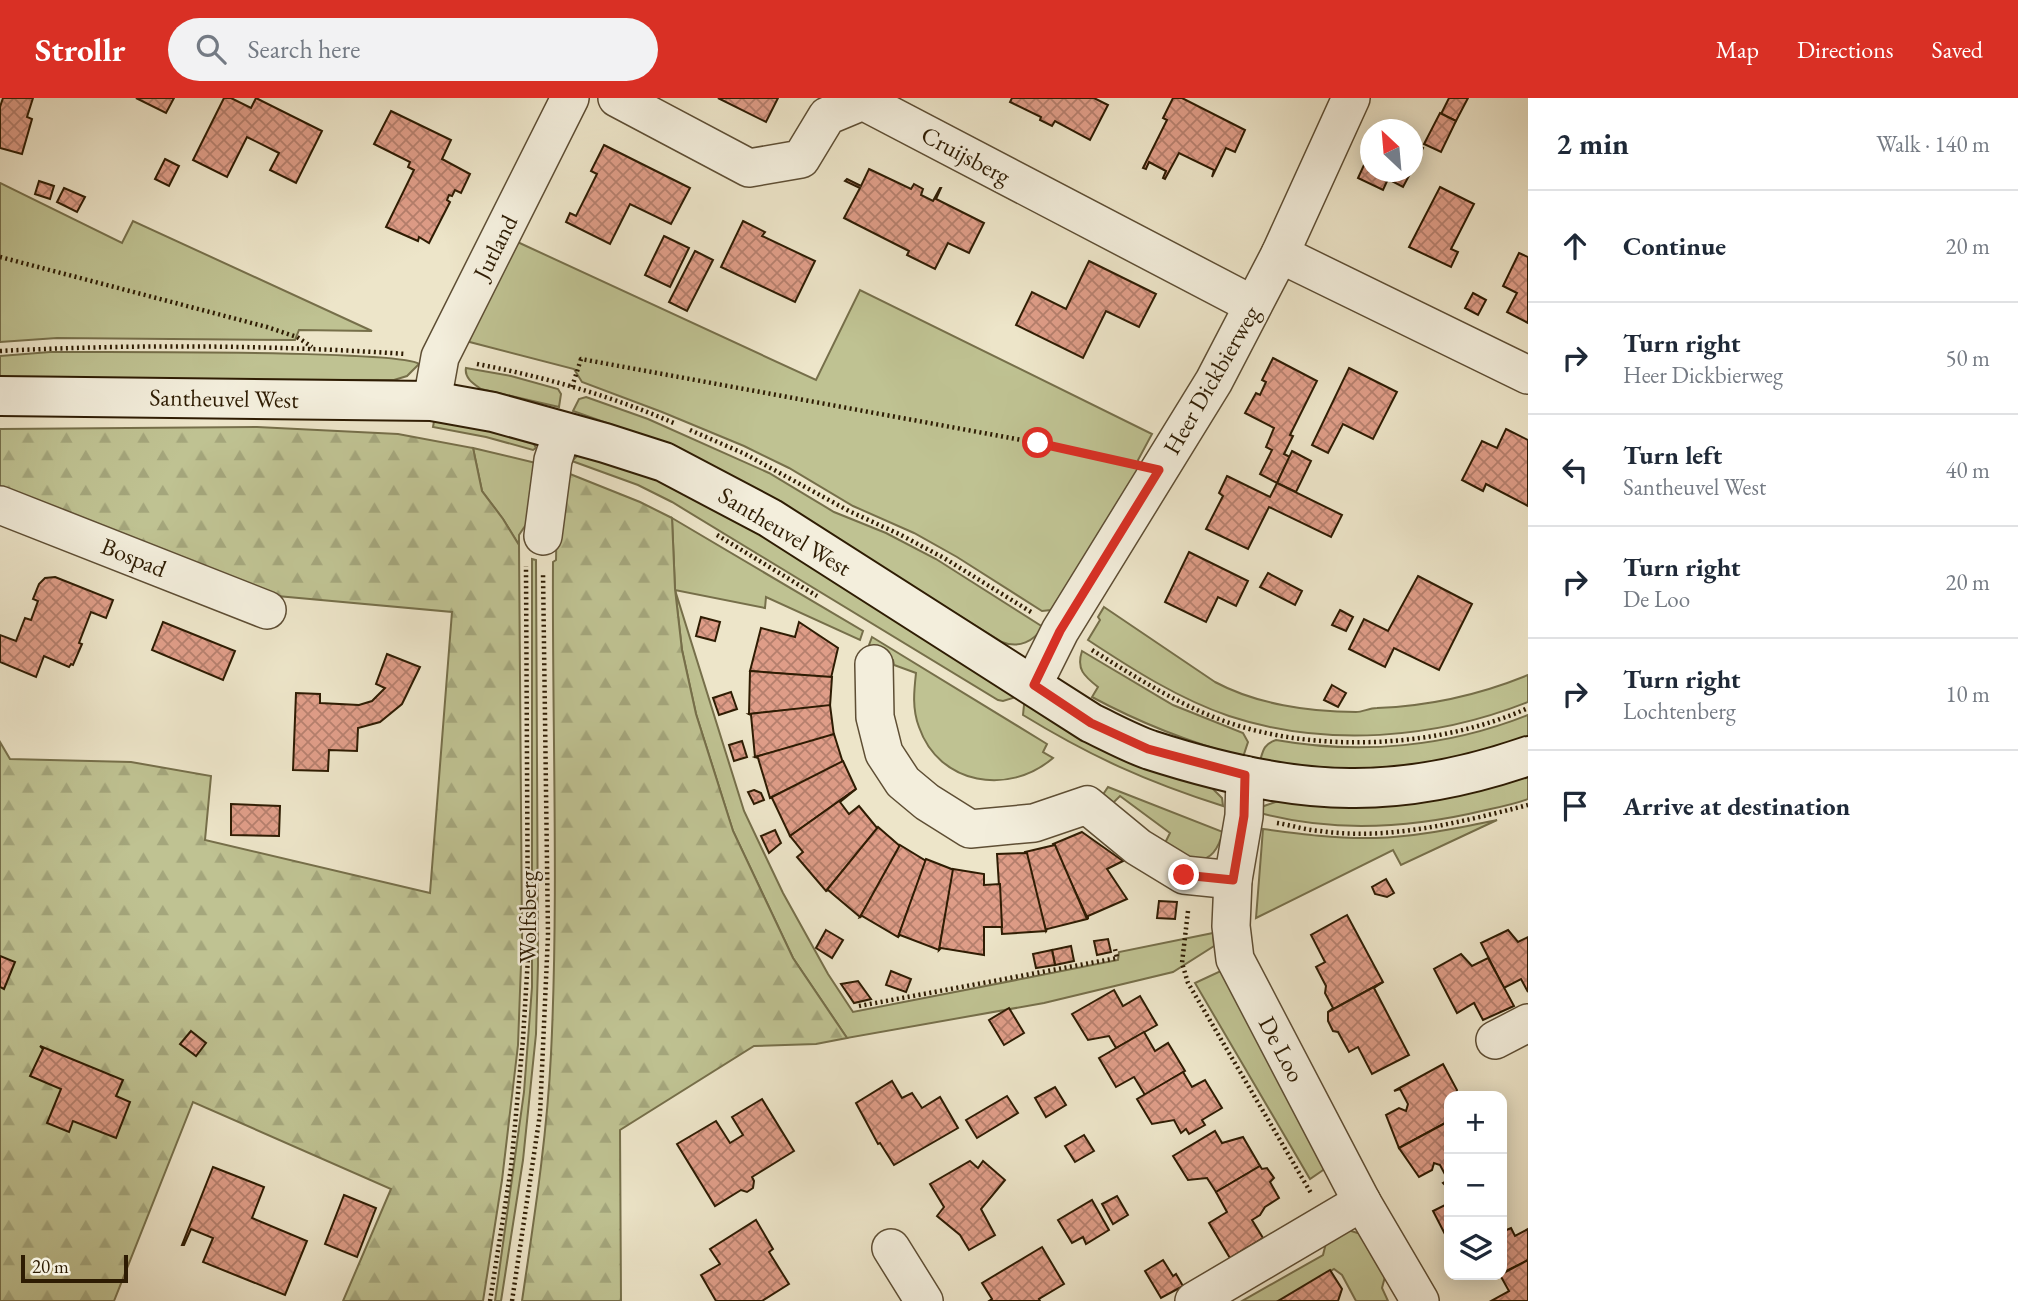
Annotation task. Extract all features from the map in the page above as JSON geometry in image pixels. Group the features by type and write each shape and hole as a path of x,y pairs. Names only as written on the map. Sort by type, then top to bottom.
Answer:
{"street":[{"name":"Jutland","path":"432,401 440,357 570,98"},
{"name":"Cruijsberg","path":"617,98 749,168 801,159 827,116 863,101 1253,305"},
{"name":"Heer Dickbierweg","path":"1034,685 1060,631 1214,381 1280,254 1351,98"},
{"path":"1280,254 1528,374"},
{"name":"Santheuvel West","path":"0,396 432,401 493,412 664,462 770,518 1091,723 1148,749 1245,775 1316,787 1355,789 1413,784 1460,776 1528,756"},
{"path":"543,536 553,460 562,433"},
{"name":"Bospad","path":"0,505 267,610"},
{"path":"874,664 875,717 884,753 903,782 927,802 970,830 1034,823 1087,805 1138,847 1184,875 1233,880"},
{"name":"De Loo","path":"1245,775 1244,816 1233,880 1231,926 1235,960 1362,1202 1420,1301"},
{"path":"1495,1040 1528,1023"},
{"path":"1194,1301 1362,1202"},
{"path":"891,1248 924,1301"}],"path":[{"name":"Santheuvel West","path":"0,257 267,327 297,337 313,348 61,348 0,351"},
{"path":"573,386 582,359 1038,443 1159,470"},
{"name":"Santheuvel West","path":"707,529 825,601"},
{"name":"Wolfsberg","path":"491,1301 510,1168 528,957 526,559 543,536"},
{"name":"Wolfsberg","path":"512,1301 540,1114 547,949 543,536"},
{"path":"1192,875 1182,963 1188,983 1328,1222"},
{"path":"859,1006 1117,958 1115,949"}],"green space":[{"path":"0,183 122,243 133,221 372,331 299,330 295,340 57,338 0,342"},
{"path":"511,239 816,380 860,290 1152,434 1138,460 1141,471 1051,610 1042,611 914,533 853,506 789,468 744,446 582,382 574,369 462,340"},
{"path":"50,352 308,354 401,359 419,364 407,376 394,380 0,379 0,356"},
{"path":"466,368 511,376 558,389 561,394 559,407 481,389 468,378"},
{"path":"586,397 648,419 769,473 834,512 886,533 936,559 1043,627 1026,642 1014,645 1002,642 761,493 663,443 573,411 579,399"},
{"path":"435,416 532,440 536,448 533,450 486,437 433,427"},
{"path":"257,427 398,434 473,448 482,491 519,545 522,938 518,1045 502,1180 483,1301 343,1301 391,1189 193,1102 114,1301 0,1301 0,742 10,759 131,762 211,776 205,840 430,893 452,612 277,596 0,490 0,429"},
{"path":"473,448 536,463 531,517 519,535 519,545 482,491"},
{"path":"589,452 649,474 738,519 1016,694 1013,698 998,700 672,502 638,485 572,461"},
{"path":"570,474 672,518 675,589 682,650 696,714 733,831 793,958 847,1038 816,1044 754,1046 620,1130 621,1301 522,1301 543,1147 551,1054 555,870 553,562 556,560 558,505"},
{"path":"672,518 863,631 860,640 766,597 765,608 675,590"},
{"path":"532,559 536,560 536,1034 523,1160 501,1301 495,1301 524,1092 532,987"},
{"path":"675,591 744,811 783,893 828,974 853,1012 1118,960 1119,952 1213,933 1214,946 1173,972 1044,1003 847,1038 793,958 733,831 696,714 682,650"},
{"path":"1104,607 1215,682 1265,701 1320,710 1356,712 1416,705 1473,694 1528,675 1528,702 1456,724 1380,735 1304,733 1266,726 1229,716 1192,701 1088,640"},
{"path":"872,637 1047,744 1043,752 1053,758 1035,770 997,780 977,778 942,762 929,747 915,714 916,673 894,665 893,660 869,645"},
{"path":"1082,651 1173,705 1243,733 1248,742 1243,757 1166,731 1092,697 1098,687 1083,672 1080,663"},
{"path":"1029,699 1208,784 1222,798 1223,806 1120,767 1072,743 1023,715 1024,705"},
{"path":"1528,715 1528,738 1496,749 1430,763 1362,769 1260,761 1265,748 1276,740 1340,747 1404,745 1467,735"},
{"path":"1528,775 1528,799 1430,821 1345,826 1288,819 1260,813 1259,810 1284,799"},
{"path":"1108,787 1223,832 1218,845 1207,858 1192,858 1183,854 1165,843 1170,833 1120,796 1112,804 1102,796"},
{"path":"1497,820 1401,865 1393,850 1256,918 1263,829 1333,837 1375,838 1421,834"},
{"path":"1225,969 1329,1166 1310,1179 1195,983"},
{"path":"1348,1230 1361,1234 1386,1273 1382,1288 1388,1301 1356,1301 1342,1275 1334,1269 1280,1301 1242,1301 1323,1255 1327,1239"}],"building":[{"path":"3,98 33,98 27,117 32,119 22,154 0,148 0,107"},
{"path":"136,98 174,98 166,113"},
{"path":"224,98 231,98 251,108 256,98 322,131 296,183 270,170 279,153 247,137 227,177 193,160"},
{"path":"718,98 778,98 766,122"},
{"path":"1012,98 1094,98 1108,105 1090,140 1055,121 1052,126 1040,120 1041,117 1010,102"},
{"path":"1173,98 1182,98 1245,130 1235,152 1226,148 1212,177 1214,170 1179,153 1165,179 1163,178 1166,171 1149,162 1146,169 1143,168 1167,120 1163,118"},
{"path":"1449,98 1468,98 1456,121 1441,114"},
{"path":"391,111 451,140 442,159 470,174 461,193 455,190 452,196 449,195 447,200 450,202 429,243 419,237 418,241 386,227 414,170 408,167 410,162 374,144"},
{"path":"1440,113 1456,121 1441,152 1424,144"},
{"path":"604,145 690,188 671,224 630,204 610,244 566,222 570,213 576,216 597,174 591,171"},
{"path":"165,159 179,166 169,186 155,179"},
{"path":"869,169 911,189 914,184 923,189 921,195 933,201 941,188 936,199 984,223 969,253 948,243 935,269 907,255 909,251 844,218 860,188 845,181 847,179 861,186"},
{"path":"39,181 54,186 50,199 35,194"},
{"path":"1366,182 1387,182 1383,190"},
{"path":"1440,187 1474,204 1451,249 1458,252 1451,267 1409,247"},
{"path":"64,188 85,197 77,212 57,202"},
{"path":"743,221 765,232 762,236 815,261 795,302 721,267"},
{"path":"664,236 689,248 670,287 645,275"},
{"path":"695,251 713,260 687,311 669,302"},
{"path":"1519,253 1528,257 1528,323 1507,312 1517,293 1503,286"},
{"path":"1089,261 1156,294 1139,327 1106,311 1083,358 1016,325 1032,292 1066,309"},
{"path":"1473,293 1486,300 1478,315 1465,308"},
{"path":"1273,358 1317,381 1290,435 1293,436 1284,454 1290,457 1277,483 1260,474 1272,450 1266,447 1274,428 1245,413 1256,393 1260,395 1266,382 1262,380"},
{"path":"1349,368 1397,392 1373,439 1343,424 1328,453 1312,445"},
{"path":"1506,429 1528,440 1528,506 1486,484 1483,491 1462,480 1482,441 1497,448"},
{"path":"1292,451 1311,461 1296,492 1277,483"},
{"path":"1227,476 1270,497 1277,483 1342,515 1331,537 1269,507 1248,549 1206,529 1223,496 1219,493"},
{"path":"1189,552 1248,581 1236,606 1218,597 1206,622 1165,602"},
{"path":"1268,573 1302,591 1295,605 1260,587"},
{"path":"1418,576 1472,604 1439,670 1394,648 1385,667 1349,649 1364,619 1388,631"},
{"path":"55,577 113,600 106,618 91,612 73,665 69,667 44,656 36,677 0,662 0,635 16,641 25,618 31,620 38,601 33,599 39,584 45,578"},
{"path":"1340,610 1353,617 1346,631 1332,625"},
{"path":"701,617 720,622 715,641 696,636"},
{"path":"163,622 235,651 223,680 152,650"},
{"path":"799,622 838,648 831,678 750,671 761,628 795,637"},
{"path":"387,654 420,667 402,704 380,722 358,728 357,751 329,750 328,771 293,770 296,693 320,694 320,703 359,705 372,701 385,688 376,684"},
{"path":"750,671 832,677 830,706 749,714"},
{"path":"1332,685 1346,693 1338,707 1324,700"},
{"path":"731,692 737,709 719,715 713,698"},
{"path":"830,705 834,736 755,757 749,714"},
{"path":"834,734 843,763 770,798 758,758 755,757"},
{"path":"742,741 747,757 734,761 729,745"},
{"path":"843,761 856,789 790,836 770,798"},
{"path":"856,789 840,802 849,814 859,806 878,829 826,891 797,857 803,852 790,836"},
{"path":"754,790 761,793 764,800 754,804 748,792"},
{"path":"231,804 280,806 279,836 231,835"},
{"path":"878,827 901,847 860,917 826,891"},
{"path":"775,830 781,843 769,853 761,836"},
{"path":"1082,832 1123,861 1107,869 1127,899 1088,916 1088,919 1053,844"},
{"path":"900,845 926,861 898,937 860,917"},
{"path":"1055,845 1087,919 1046,931 1025,852"},
{"path":"1027,853 1046,931 1002,934 997,854"},
{"path":"926,859 954,870 939,950 900,935 898,937"},
{"path":"953,869 984,874 984,885 1000,884 1002,927 984,927 984,955 941,948 939,950"},
{"path":"1386,879 1394,893 1387,897 1375,894 1372,887"},
{"path":"1159,901 1177,902 1175,919 1157,918"},
{"path":"1347,915 1383,982 1328,1012 1333,1008 1316,967 1325,962 1311,935"},
{"path":"826,930 843,940 832,958 816,948"},
{"path":"1508,930 1518,942 1528,937 1528,992 1521,979 1504,988 1481,943"},
{"path":"1108,939 1111,952 1097,955 1094,941"},
{"path":"1071,946 1074,961 1055,965 1052,950"},
{"path":"1052,950 1055,965 1036,968 1033,954"},
{"path":"1461,954 1472,966 1488,958 1514,1006 1483,1020 1474,1003 1457,1013 1434,969"},
{"path":"0,956 15,962 4,989 0,987"},
{"path":"891,971 911,979 906,992 886,985"},
{"path":"858,981 871,999 854,1003 841,984"},
{"path":"1383,982 1374,988 1409,1055 1372,1074 1358,1047 1349,1052 1338,1032 1333,1031 1328,1021 1328,1012"},
{"path":"1114,990 1123,1006 1140,996 1157,1025 1116,1048 1109,1036 1088,1040 1072,1014"},
{"path":"1009,1008 1024,1033 1004,1045 989,1020"},
{"path":"191,1031 206,1043 196,1056 180,1044"},
{"path":"1144,1032 1155,1051 1168,1043 1185,1071 1145,1095 1134,1077 1116,1087 1099,1058"},
{"path":"40,1046 123,1080 116,1096 130,1102 116,1138 73,1121 69,1132 47,1123 61,1089 30,1076 43,1049"},
{"path":"1443,1064 1457,1090 1444,1091 1444,1124 1399,1148 1386,1115 1399,1108 1406,1111 1408,1104 1400,1089 1394,1091"},
{"path":"1183,1072 1192,1087 1205,1080 1222,1108 1202,1120 1205,1125 1189,1134 1186,1129 1181,1133 1174,1120 1152,1124 1137,1099"},
{"path":"892,1081 902,1098 912,1093 922,1108 940,1097 958,1128 894,1165 880,1143 878,1144 856,1103"},
{"path":"1055,1087 1066,1105 1046,1117 1035,1098"},
{"path":"1007,1096 1018,1113 977,1138 966,1120"},
{"path":"762,1099 794,1151 752,1177 753,1188 747,1192 741,1190 715,1206 677,1144 716,1121 730,1143 743,1135 732,1117"},
{"path":"1444,1124 1444,1172 1440,1165 1434,1163 1432,1170 1419,1177 1399,1148"},
{"path":"1215,1131 1222,1143 1243,1137 1260,1166 1216,1192 1207,1178 1188,1180 1173,1156"},
{"path":"1084,1135 1094,1151 1075,1162 1065,1146"},
{"path":"970,1161 978,1168 983,1161 1005,1180 981,1209 995,1235 969,1250 960,1235 937,1216 944,1207 930,1184"},
{"path":"1260,1166 1262,1169 1267,1168 1274,1178 1270,1182 1279,1198 1252,1220 1263,1238 1230,1258 1209,1223 1227,1212 1216,1192"},
{"path":"213,1167 264,1187 252,1218 307,1241 285,1295 203,1262 213,1238 191,1229 182,1245"},
{"path":"344,1195 376,1208 357,1257 325,1244"},
{"path":"1117,1196 1128,1215 1113,1224 1102,1204"},
{"path":"1092,1200 1109,1230 1086,1244 1083,1237 1072,1243 1058,1220"},
{"path":"1444,1206 1444,1232 1433,1211"},
{"path":"756,1220 773,1249 769,1252 789,1284 762,1301 716,1301 701,1275 720,1264 710,1249"},
{"path":"1511,1228 1515,1236 1528,1229 1528,1260 1507,1270 1507,1230"},
{"path":"1042,1247 1064,1284 1039,1299 1040,1301 989,1301 992,1299 982,1283"},
{"path":"1163,1260 1183,1286 1161,1298 1145,1271"},
{"path":"1528,1260 1528,1301 1491,1301 1509,1291 1503,1280 1507,1280 1507,1271"},
{"path":"1330,1270 1342,1289 1338,1301 1278,1301"}],"route":[{"path":"1038,443 1159,470 1060,631 1034,685 1091,723 1148,749 1245,775 1244,816 1233,880 1184,875"}]}
